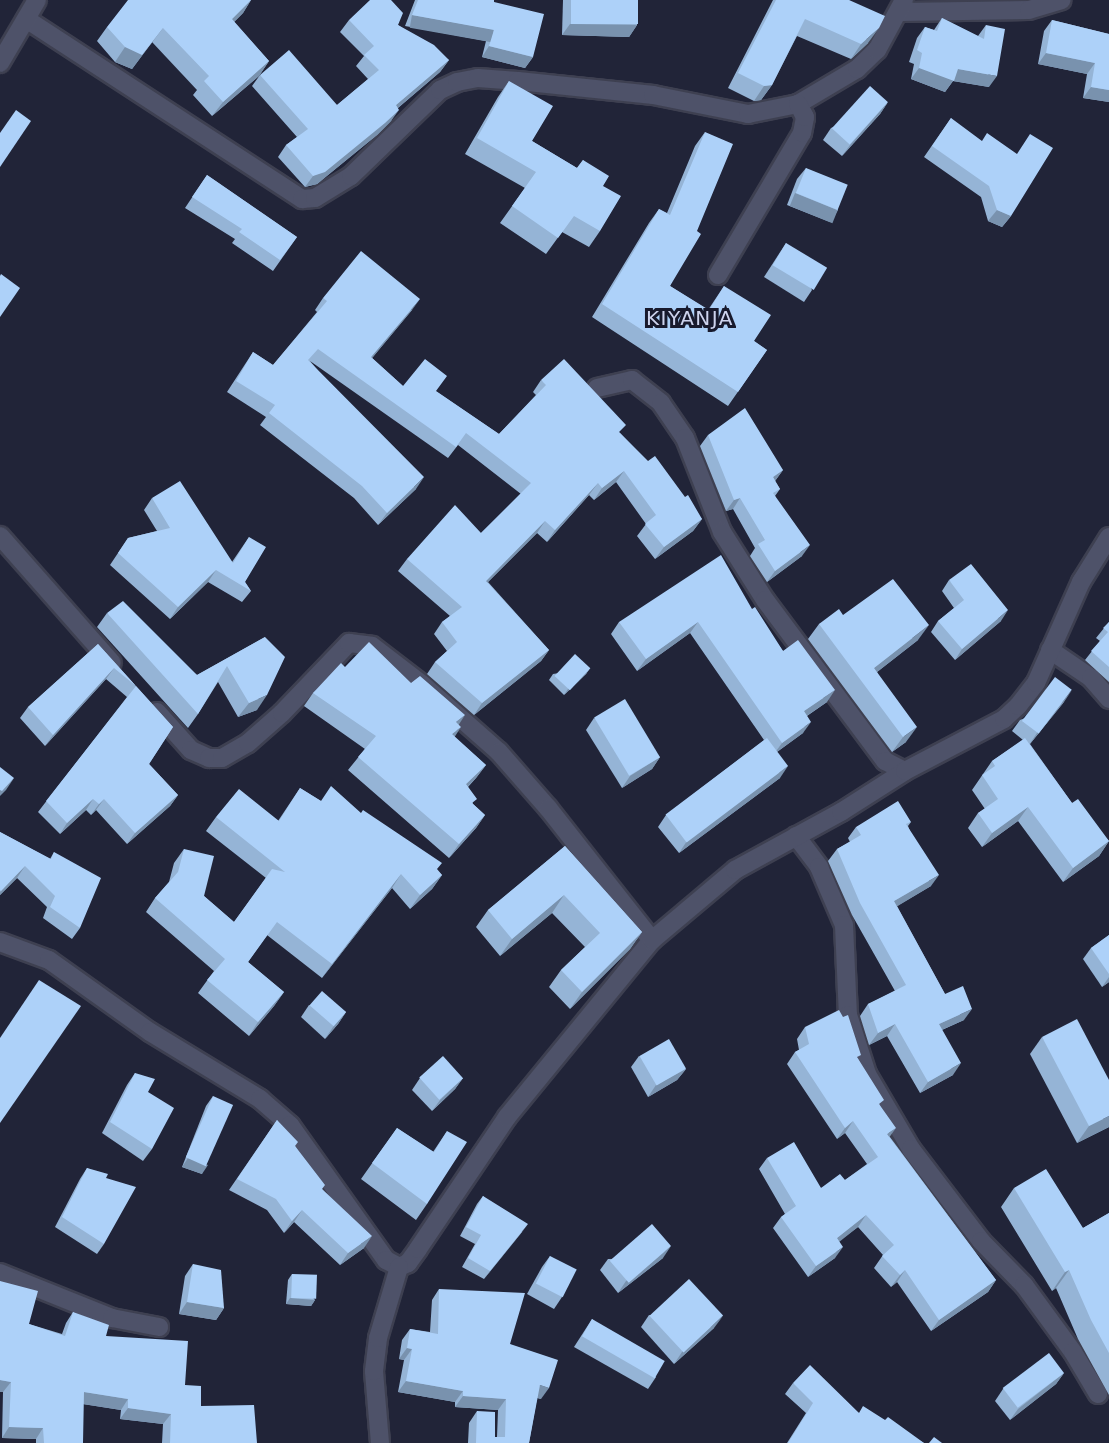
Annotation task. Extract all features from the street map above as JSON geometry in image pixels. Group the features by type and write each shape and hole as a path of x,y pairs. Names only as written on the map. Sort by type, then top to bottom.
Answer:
{"street":[{"path":"0,63 37,0"},
{"path":"871,18 899,13 1029,10 1062,0"},
{"path":"27,19 302,199 315,198 351,176 440,90 458,82 478,78 653,95 748,114 798,104 857,69 899,13"},
{"path":"718,274 802,133 805,117 798,104"},
{"path":"597,388 632,380 661,403 685,438 722,532 765,600 885,761 905,771"},
{"path":"0,536 124,676"},
{"path":"380,1443 374,1371 378,1338 399,1267 413,1256 507,1117 652,940 735,870 905,771 1004,719 1036,683 1081,582 1109,537"},
{"path":"146,700 191,750 209,758 222,758 248,743 282,713 349,644 372,646 402,668 499,752 549,808 652,940"},
{"path":"1050,650 1091,678 1109,699"},
{"path":"796,836 819,867 837,903 848,951 848,1015 867,1074 911,1149 981,1241 1024,1285 1073,1352 1098,1394"},
{"path":"0,942 50,960 150,1032 260,1099 290,1125 333,1181 386,1260 399,1267"},
{"path":"0,1273 112,1317 159,1327"}],"building":[{"path":"128,0 251,0 232,19 269,61 223,102 204,81 209,76 163,28 142,55 125,47 107,27"},
{"path":"370,0 391,0 403,13 398,25 434,45 449,60 396,105 399,110 385,123 325,172 313,176 286,145 308,129 260,75 289,50 337,105 379,70 364,55 374,46 349,20"},
{"path":"418,0 494,0 494,2 544,14 533,57 489,46 494,30 412,15"},
{"path":"571,0 638,0 638,24 571,24"},
{"path":"776,0 849,0 885,16 879,28 861,44 805,19 772,85 764,86 738,73"},
{"path":"942,18 984,39 986,25 1005,29 997,76 958,69 954,81 919,68 922,53 917,50 925,27 937,31"},
{"path":"1052,20 1109,34 1109,90 1091,87 1095,63 1046,53"},
{"path":"509,81 553,106 532,141 577,168 583,160 609,176 603,186 621,196 600,231 574,216 558,238 512,206 536,172 477,138"},
{"path":"870,86 888,102 850,144 832,128"},
{"path":"16,110 31,121 0,167 0,133"},
{"path":"951,118 982,141 987,133 1017,154 1030,134 1053,148 1011,216 997,210 989,186 932,146"},
{"path":"705,132 733,144 697,231 701,234 670,286 709,310 724,286 771,315 754,341 767,350 738,392 602,304 659,209 670,215"},
{"path":"806,168 848,185 838,210 796,193"},
{"path":"207,175 297,237 280,260 239,232 242,229 192,197"},
{"path":"786,243 827,268 814,290 773,265"},
{"path":"361,251 420,299 371,357 403,386 425,359 447,376 436,391 499,434 546,385 541,380 564,359 626,425 619,432 648,461 655,456 685,497 688,495 702,519 664,547 645,524 656,515 624,471 602,488 598,483 555,530 545,521 486,581 549,650 482,703 435,662 457,642 442,622 462,607 407,559 455,505 481,533 531,483 466,433 456,447 318,349 308,360 424,477 387,513 362,486 269,413 275,405 236,381 253,352 273,365 327,301 323,298"},
{"path":"1,274 20,288 0,317 0,276"},
{"path":"745,408 783,470 773,477 780,489 773,493 810,545 775,571 758,544 765,540 740,498 734,500 708,435"},
{"path":"180,481 233,563 249,537 266,547 245,582 251,591 216,570 178,607 118,553 128,538 170,528 152,498"},
{"path":"721,555 752,609 755,607 783,651 798,640 835,690 804,711 811,722 782,743 698,622 646,659 619,622"},
{"path":"971,564 1008,610 962,649 938,621 964,600 949,580"},
{"path":"893,579 929,625 874,668 917,727 903,737 819,624 839,609 843,615"},
{"path":"123,601 197,675 265,637 285,657 267,695 249,703 227,666 198,714 107,613"},
{"path":"1109,622 1109,667 1091,651 1108,632 1103,628"},
{"path":"369,642 411,683 420,676 465,715 456,722 461,727 452,734 486,765 466,784 477,799 472,803 485,815 459,844 358,757 376,736 313,693 341,663 345,667"},
{"path":"98,644 136,686 114,668 53,735 28,707"},
{"path":"575,654 590,668 570,690 555,676"},
{"path":"1055,677 1072,690 1039,734 1022,721"},
{"path":"136,686 173,727 149,764 178,795 135,833 104,799 99,804 93,799 67,823 46,801"},
{"path":"625,699 660,757 629,776 594,718"},
{"path":"767,738 788,766 687,842 666,814"},
{"path":"1025,738 1072,803 1078,799 1109,841 1073,868 1028,807 992,833 978,813 998,799 982,775 995,766 992,761"},
{"path":"0,767 14,778 2,791 0,790"},
{"path":"331,786 361,813 363,810 442,863 437,869 442,875 420,895 401,874 332,964 277,922 248,962 284,992 258,1022 207,980 225,959 155,898 178,872 184,849 214,856 204,896 234,922 272,869 285,872 216,817 239,789 279,821 300,788 321,801"},
{"path":"898,801 911,822 906,824 939,875 894,901 945,994 963,986 972,1009 939,1024 961,1063 928,1082 895,1024 878,1033 868,1004 906,985 860,903 837,849 861,835 856,827"},
{"path":"0,832 51,859 54,852 101,878 80,928 50,907 55,896 25,866 0,890"},
{"path":"565,846 642,932 582,992 561,970 600,933 564,895 512,939 488,910"},
{"path":"1109,935 1109,974 1091,948"},
{"path":"39,980 81,1006 0,1123 0,1038"},
{"path":"322,991 346,1012 334,1026 310,1005"},
{"path":"839,1010 843,1017 848,1015 861,1055 857,1057 884,1100 879,1104 896,1128 887,1134 996,1280 939,1320 905,1270 900,1275 882,1256 894,1245 866,1215 837,1238 843,1247 816,1266 781,1217 796,1206 767,1158 794,1142 821,1188 840,1174 845,1180 878,1157 853,1121 845,1128 795,1052 809,1044 805,1027"},
{"path":"1077,1019 1109,1080 1109,1116 1089,1126 1042,1037"},
{"path":"669,1039 686,1068 657,1085 640,1056"},
{"path":"443,1056 463,1078 439,1100 419,1077"},
{"path":"135,1073 155,1079 148,1092 174,1108 152,1149 110,1122"},
{"path":"213,1096 233,1105 206,1166 186,1157"},
{"path":"277,1120 298,1142 295,1146 325,1185 322,1189 372,1236 348,1253 302,1210 292,1221 276,1199 237,1179"},
{"path":"397,1128 434,1152 447,1131 467,1142 427,1204 372,1163"},
{"path":"87,1168 108,1174 106,1178 136,1187 104,1244 62,1217"},
{"path":"1046,1169 1083,1228 1109,1213 1109,1353 1091,1320 1069,1270 1065,1272 1014,1188"},
{"path":"483,1196 528,1224 490,1271 468,1258 481,1235 466,1227"},
{"path":"652,1224 671,1246 629,1283 610,1261"},
{"path":"550,1256 577,1270 563,1297 536,1284"},
{"path":"193,1264 221,1270 224,1308 187,1302"},
{"path":"292,1274 317,1275 316,1299 291,1298"},
{"path":"689,1279 723,1316 684,1352 650,1316"},
{"path":"0,1281 38,1291 29,1324 65,1336 73,1312 109,1325 106,1336 188,1341 185,1385 201,1386 201,1406 254,1405 257,1443 170,1443 171,1414 128,1408 128,1399 84,1392 83,1443 44,1443 43,1428 9,1427 11,1382 0,1380"},
{"path":"439,1289 525,1293 510,1344 558,1360 549,1388 540,1385 529,1443 476,1443 477,1411 495,1412 495,1437 505,1437 506,1399 463,1396 463,1391 406,1381 412,1349 407,1348 410,1329 438,1334"},
{"path":"592,1319 665,1361 655,1378 582,1336"},
{"path":"1049,1353 1064,1373 1018,1408 1003,1388"},
{"path":"810,1365 859,1413 863,1406 885,1420 888,1417 924,1443 788,1443 813,1403 793,1383"},
{"path":"934,1437 942,1443 929,1443"}],"district":[{"name":"KIYANJA","path":"690,318"}]}
